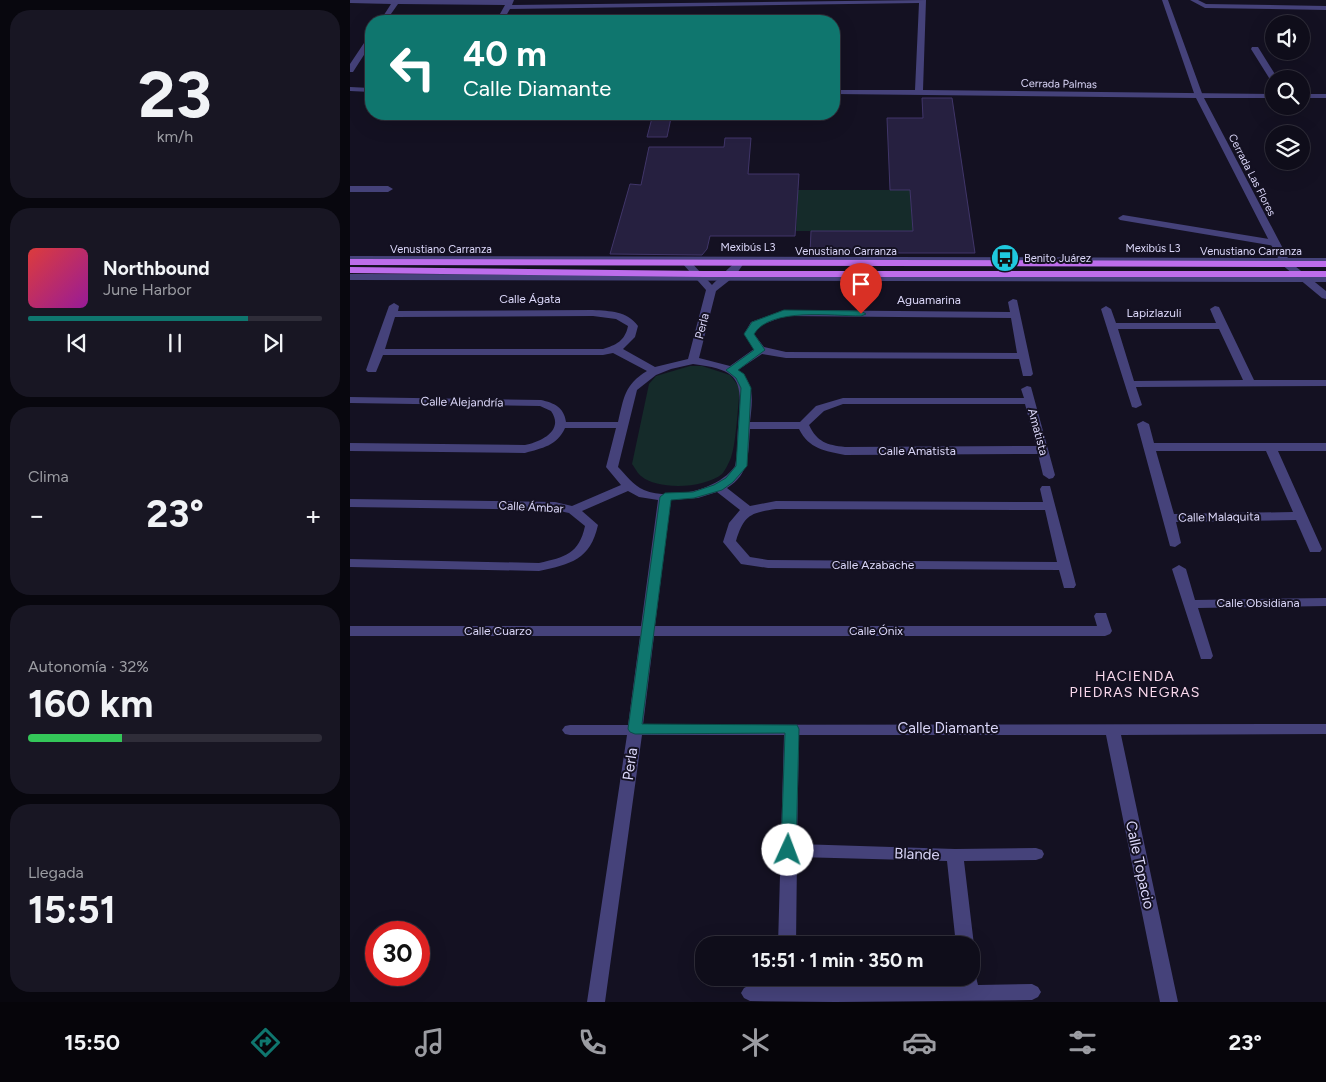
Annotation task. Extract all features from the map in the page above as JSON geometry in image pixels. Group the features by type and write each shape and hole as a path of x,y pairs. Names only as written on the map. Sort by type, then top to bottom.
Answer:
{"main road":[{"name":"Venustiano Carranza","path":"350,260 365,261 383,266 697,276"},
{"name":"Venustiano Carranza","path":"383,266 687,263 1326,262"},
{"path":"350,270 383,266"},
{"name":"Venustiano Carranza","path":"1301,277 1326,274"}],"street":[{"path":"350,1 510,3 923,0 919,93"},
{"name":"Cerrada Las Flores","path":"1165,0 1199,96 1285,262"},
{"path":"1193,0 1205,6 1326,8"},
{"path":"387,15 396,1"},
{"path":"503,15 510,3"},
{"path":"350,70 365,47"},
{"path":"1255,49 1268,70"},
{"path":"350,89 365,90"},
{"name":"Cerrada Palmas","path":"840,92 1265,96"},
{"path":"1310,96 1326,96"},
{"path":"350,189 388,189"},
{"path":"1123,218 1275,243"},
{"name":"Mexibús L3","path":"350,260 1285,262"},
{"path":"1285,262 1326,296"},
{"path":"687,263 711,290 728,277 739,263"},
{"path":"350,277 1301,277 1326,279"},
{"name":"Perla","path":"693,361 711,290"},
{"path":"1013,302 1028,374"},
{"name":"Calle Ágata","path":"378,352 393,309 616,314 627,319 633,326 632,334 626,344 615,349"},
{"path":"1106,309 1113,326"},
{"path":"1215,309 1250,383"},
{"name":"Aguamarina","path":"760,350 749,334 755,324 784,313 1016,315"},
{"name":"Lapizlazuli","path":"1136,405 1113,326 1223,326"},
{"path":"372,370 378,352 584,354 615,349 654,371"},
{"path":"731,370 760,350 786,355 1024,356"},
{"path":"693,361 714,363 731,370 740,376 746,388 741,466 730,480 718,488 694,495 665,497 642,494 629,486 612,467 632,389 640,379 654,371 671,365 693,361"},
{"path":"1130,384 1326,383"},
{"name":"Amatista","path":"803,425 810,414 822,406 844,401 1028,395 1048,474"},
{"name":"Calle Alejandría","path":"352,396 541,403 554,408 560,414 561,425"},
{"name":"Calle Malaquita","path":"1143,424 1168,518 1300,516"},
{"path":"350,447 525,450 548,442 558,434 561,425 622,425"},
{"path":"744,426 803,425"},
{"name":"Calle Amatista","path":"803,425 810,440 823,447 845,451 1043,450"},
{"path":"1149,447 1326,447"},
{"path":"1270,447 1315,549"},
{"path":"573,510 629,486"},
{"path":"718,488 747,510 776,505 1049,506"},
{"path":"1046,489 1069,585"},
{"name":"Perla","path":"596,1002 635,729 665,497"},
{"name":"Calle Ámbar","path":"350,502 555,506 573,510 592,525 590,539 581,553 563,562 538,566 350,563"},
{"name":"Calle Azabache","path":"747,510 734,523 729,542 746,561 768,564 1064,566"},
{"path":"1168,518 1175,543"},
{"path":"1179,569 1206,656"},
{"name":"Calle Obsidiana","path":"1190,604 1326,602"},
{"name":"Calle Ónix","path":"647,632 1105,631 1101,616"},
{"name":"Calle Cuarzo","path":"350,631 647,632"},
{"name":"Calle Topacio","path":"1112,728 1168,1002"},
{"path":"788,936 788,850 792,729"},
{"name":"Calle Diamante","path":"570,730 1326,729"},
{"name":"Blande","path":"788,850 955,855 964,936"},
{"path":"955,855 1036,854"},
{"path":"750,993 787,986"},
{"path":"979,986 1032,992"}],"green space":[{"path":"798,190 910,190 913,231 796,231"},
{"path":"690,366 702,366 730,375 740,388 735,436 730,460 722,474 714,479 694,485 670,486 649,481 641,476 632,464 649,384 656,376"}],"building":[{"path":"922,98 952,98 975,253 810,253 811,231 913,231 910,190 890,190 887,118 923,118"},
{"path":"651,120 671,120 667,137 647,137"},
{"path":"725,138 751,138 748,174 799,174 795,236 710,236 707,249 702,255 610,254 630,184 641,185 649,147 724,147"}],"place":[{"name":"Benito Juárez","path":"1005,258"}],"district":[{"name":"HACIENDA PIEDRAS NEGRAS","path":"1135,684"}],"route":[{"path":"788,850 792,729 635,729 649,612 665,497 694,495 718,488 730,480 741,466 746,388 740,376 731,370 760,350 753,343 749,334 755,324 784,313 861,314"}]}
